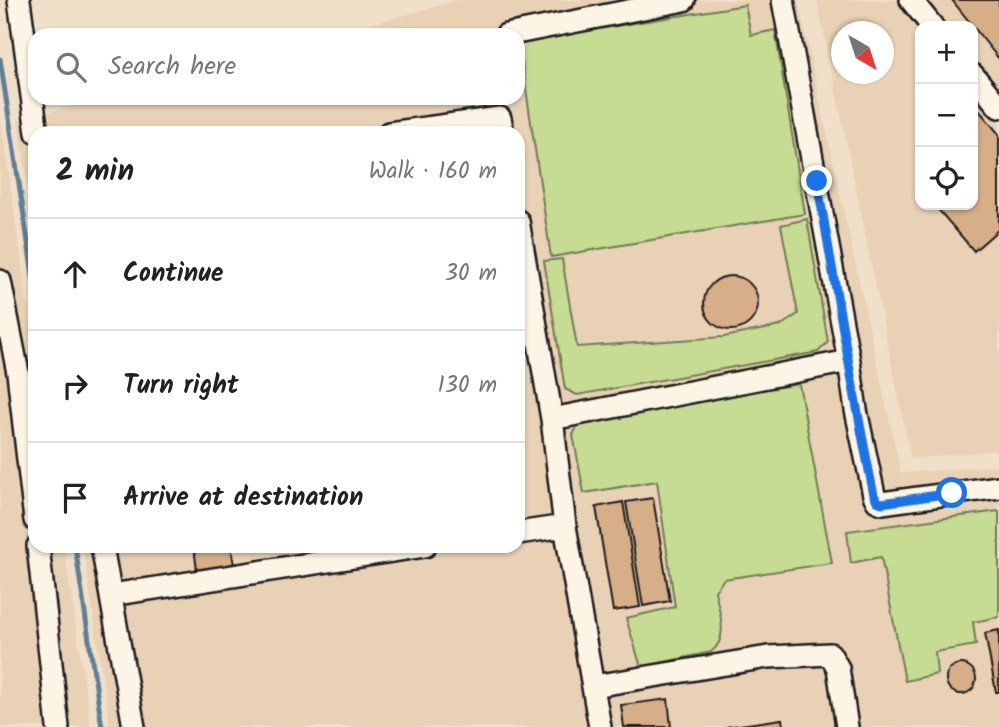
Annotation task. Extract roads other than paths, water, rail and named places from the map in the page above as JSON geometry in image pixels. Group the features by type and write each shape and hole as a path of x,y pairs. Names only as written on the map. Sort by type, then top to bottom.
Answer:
{"lane":[{"path":"19,0 28,66"},
{"path":"525,31 657,2 684,0"},
{"path":"783,0 856,411 877,501 882,503 999,487"},
{"path":"911,0 928,21"},
{"path":"978,81 999,107"},
{"path":"33,105 36,126"},
{"path":"435,126 500,116"},
{"path":"525,262 552,419 565,526 600,727"},
{"path":"0,283 18,373 28,459"},
{"path":"552,419 849,361"},
{"path":"525,532 565,526"},
{"path":"39,553 58,727"},
{"path":"104,553 134,727"},
{"path":"111,595 380,553"},
{"path":"594,686 768,657 830,654 838,668 847,727"}],"waterway":[{"path":"0,59 28,242"},
{"path":"76,553 102,727"}]}
